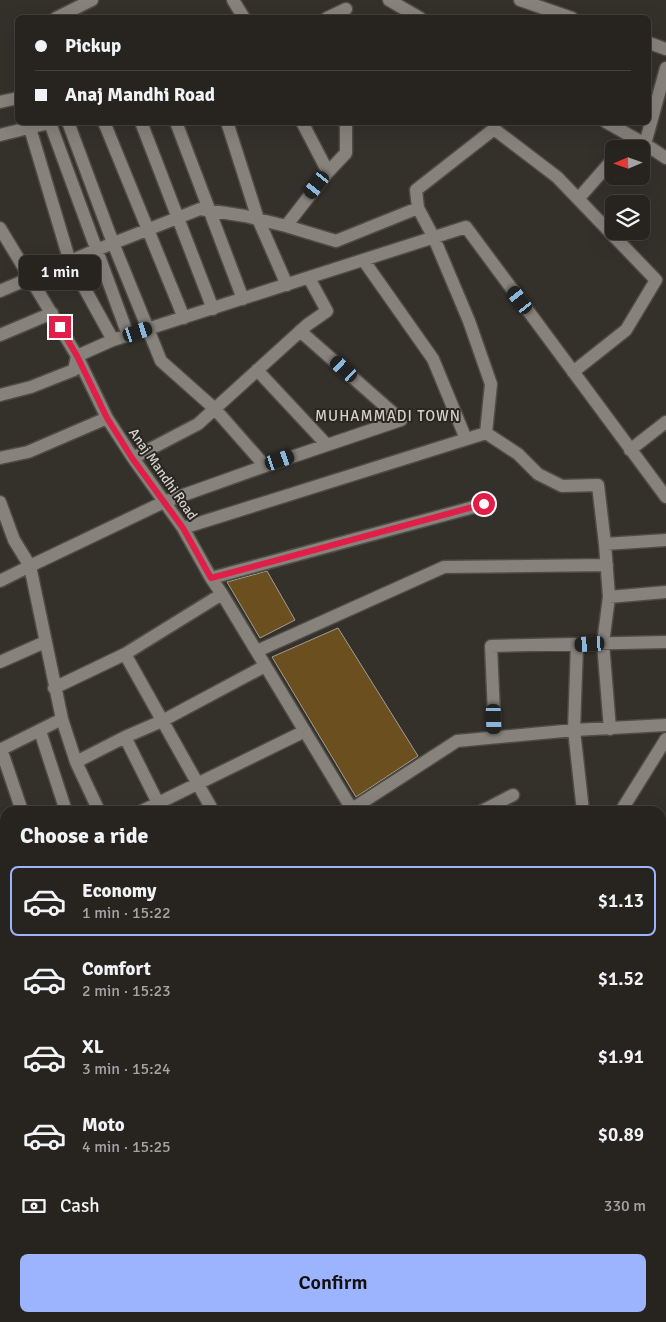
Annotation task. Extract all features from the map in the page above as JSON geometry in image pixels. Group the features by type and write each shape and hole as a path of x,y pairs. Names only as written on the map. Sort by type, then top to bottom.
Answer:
{"street":[{"path":"62,15 92,0"},
{"path":"233,0 242,15"},
{"path":"389,0 415,15"},
{"path":"520,0 563,15"},
{"path":"333,15 344,9"},
{"path":"651,44 666,49"},
{"path":"651,122 666,68"},
{"path":"0,102 15,99"},
{"path":"0,134 43,125"},
{"path":"52,125 128,336"},
{"path":"69,125 113,243 161,361 215,409 265,466"},
{"path":"105,125 184,318"},
{"path":"142,125 213,309"},
{"path":"177,125 243,299"},
{"path":"227,125 258,219 287,285"},
{"path":"304,125 328,172"},
{"path":"286,226 328,172 346,153 346,125"},
{"path":"611,125 638,140"},
{"path":"646,140 650,125"},
{"path":"30,128 70,262 113,340"},
{"path":"486,432 492,384 469,321 434,238 418,208 416,190 494,129 557,177 656,280 626,330 573,372"},
{"path":"630,140 633,137"},
{"path":"650,147 666,158"},
{"path":"578,199 605,168"},
{"path":"0,291 113,243 200,209 258,219 336,241 418,208"},
{"path":"0,396 74,370 77,356 113,340 466,227 666,496"},
{"name":"Anaj Mandhi Road","path":"0,228 77,356 107,418 132,458 183,528 211,578 351,806"},
{"path":"364,261 433,359 466,439"},
{"path":"132,458 198,424 300,330 327,311 309,278"},
{"path":"0,336 52,313"},
{"path":"0,581 164,502 327,444 401,420 300,330"},
{"path":"257,370 327,444"},
{"path":"0,458 28,452 107,418"},
{"path":"630,450 666,422"},
{"path":"183,528 486,432"},
{"path":"486,432 518,454 538,474 562,486 598,485 609,597 603,643 610,729"},
{"path":"0,502 14,540 30,566 62,719 76,762 97,806"},
{"path":"211,578 484,504"},
{"path":"605,544 666,540"},
{"path":"257,651 444,567 607,565"},
{"path":"609,597 666,592"},
{"path":"54,688 125,654 222,594"},
{"path":"0,662 45,642"},
{"path":"495,737 491,646 666,642"},
{"path":"577,644 574,730 582,806"},
{"path":"125,654 211,806"},
{"path":"76,762 162,721 265,666"},
{"path":"20,806 0,750 62,719"},
{"path":"359,806 457,741 574,730 666,725"},
{"path":"40,731 64,806"},
{"path":"162,806 199,783 305,731"},
{"path":"125,737 160,806"},
{"path":"625,806 666,739"},
{"path":"492,806 513,795"}],"building":[{"path":"267,571 295,620 260,638 227,582"},
{"path":"338,628 418,756 356,797 272,657"}],"district":[{"name":"MUHAMMADI TOWN","path":"388,416"}],"route":[{"path":"60,327 77,356 107,418 132,458 183,528 211,578 484,504"}]}
